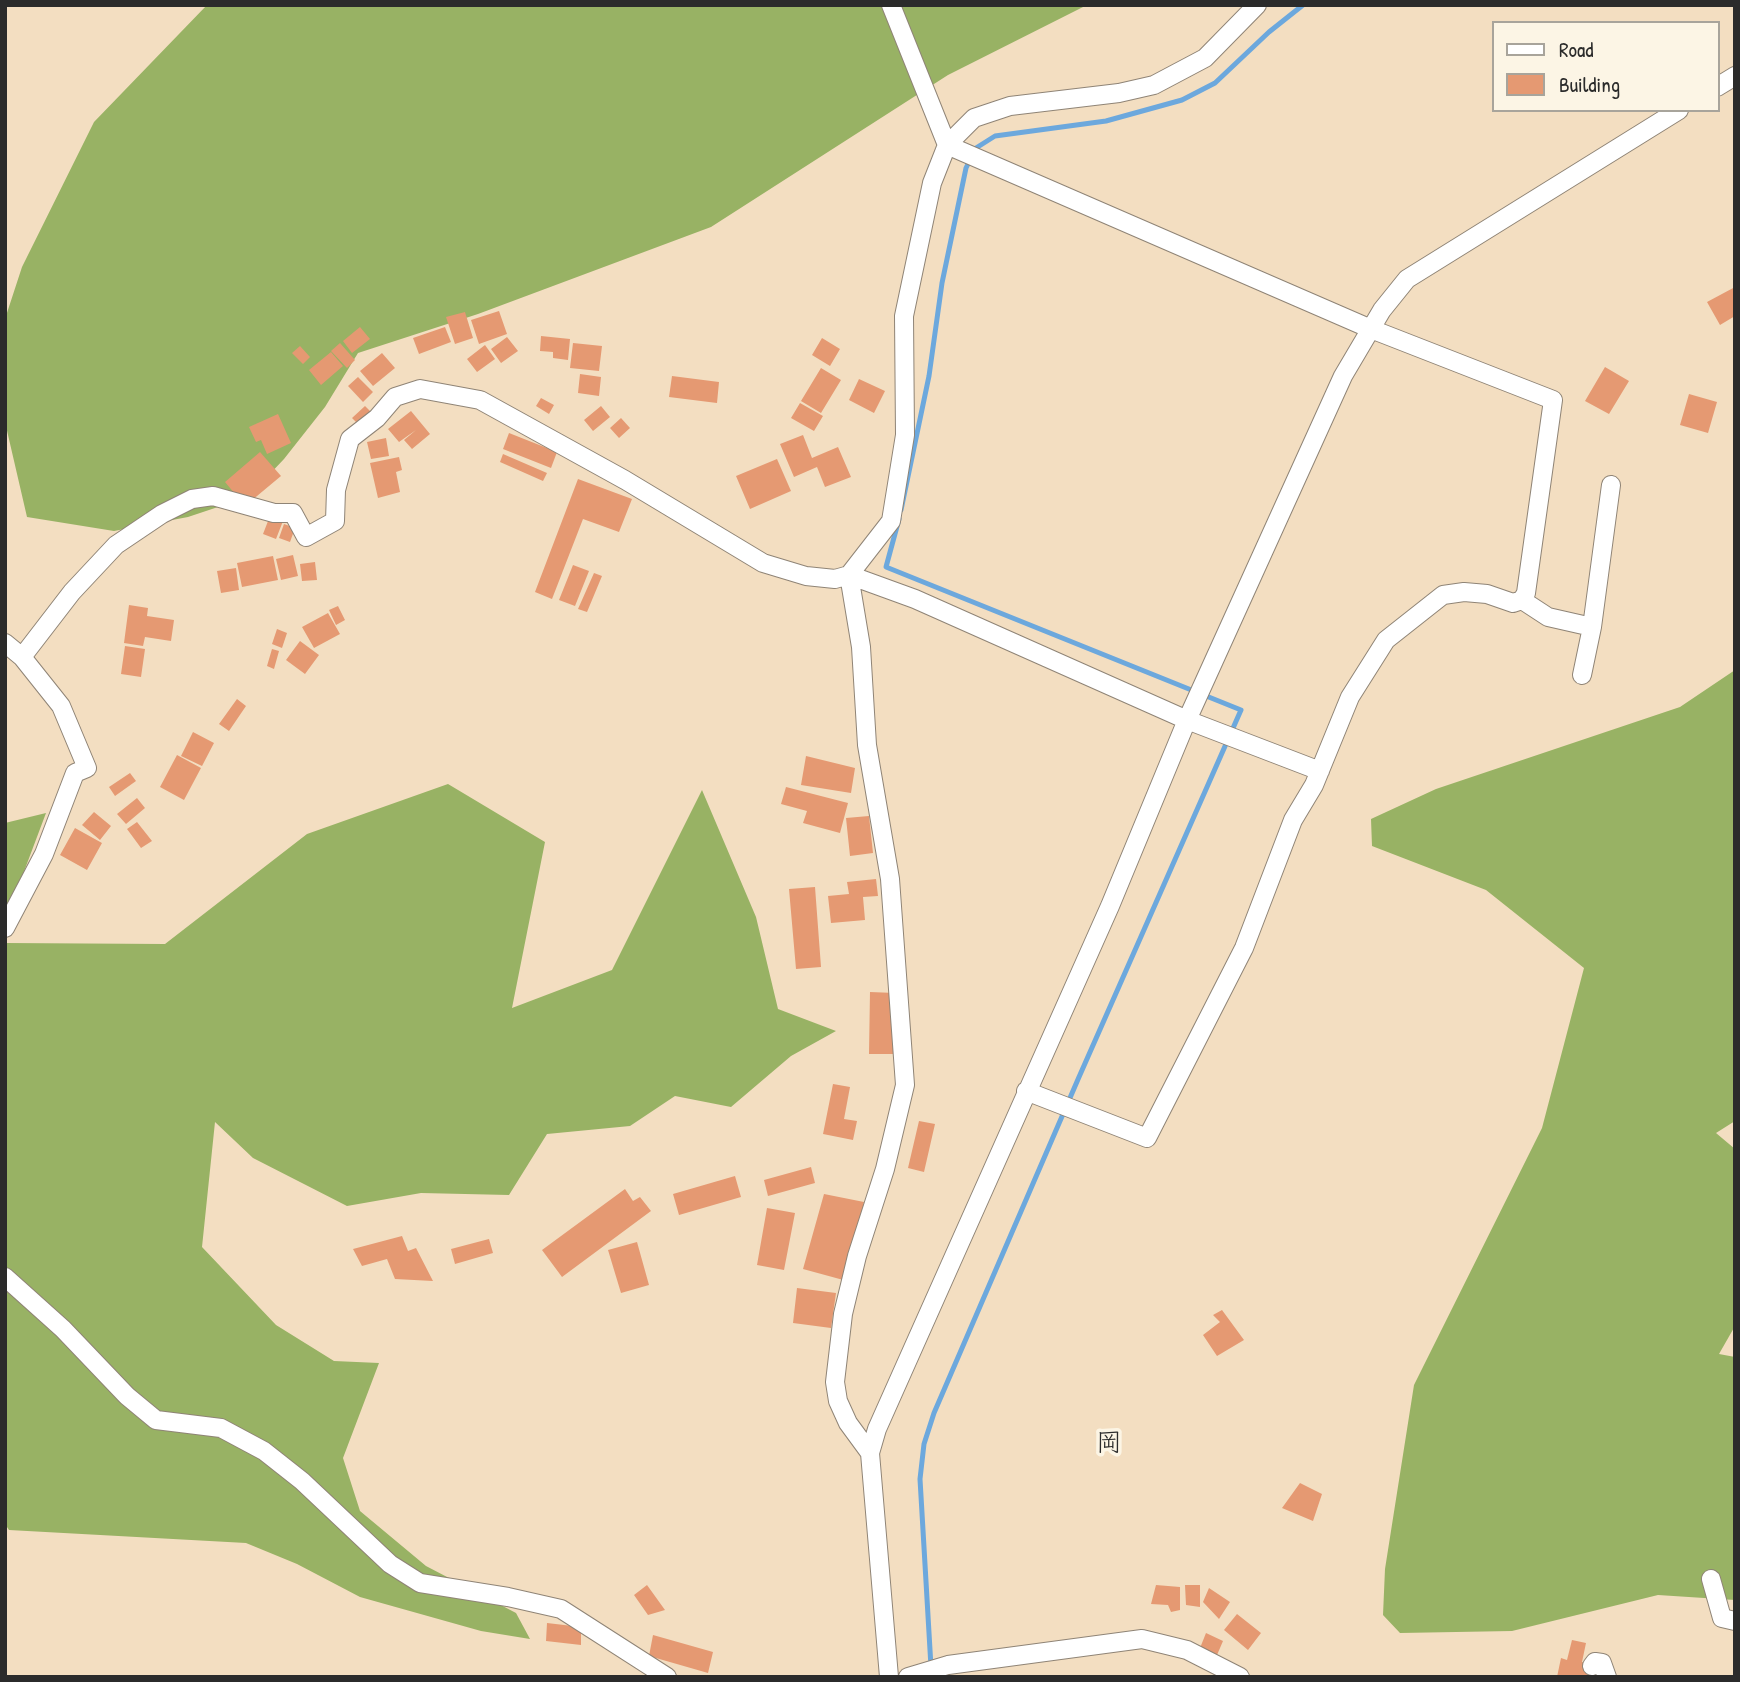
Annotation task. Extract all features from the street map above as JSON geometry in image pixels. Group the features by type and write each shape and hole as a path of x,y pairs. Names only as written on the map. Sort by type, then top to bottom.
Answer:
{"street":[{"path":"891,5 947,145 1371,329 1552,400 1526,593 1522,600 1513,603 1487,594 1443,595 1386,640 1350,697 1320,771 1293,820 1244,948 1147,1138 1026,1091"},
{"path":"870,1453 848,1423 838,1401 835,1382 843,1314 854,1268 885,1169 905,1085 890,878 867,745 861,647 849,575 891,520 905,435 904,316 932,183 947,145 967,123 991,111 1035,102 1119,93 1154,85 1205,58 1256,5"},
{"path":"1719,86 1735,76"},
{"path":"889,1677 870,1453 877,1429 1110,906 1187,720 1343,376 1396,291 1415,274 1676,112"},
{"path":"22,657 64,601 116,545 162,514 192,499 213,496 274,513 293,513 306,537 335,521 336,490 349,439 377,418 395,397 420,389 480,400 625,480 763,563 806,576 835,579 849,575 915,599 1187,720 1320,771"},
{"path":"1582,675 1592,626 1611,485"},
{"path":"1522,600 1548,617 1592,626"},
{"path":"5,643 22,657 61,705 87,768 75,773 44,853 5,928"},
{"path":"5,1276 63,1329 127,1396 156,1420 221,1428 264,1451 302,1481 390,1564 410,1577 420,1583 508,1597 561,1609 667,1677"},
{"path":"1711,1579 1722,1618 1735,1621"},
{"path":"908,1677 948,1665 1142,1639 1187,1650 1240,1677"},
{"path":"1592,1666 1595,1662 1602,1663 1608,1677"}],"green space":[{"path":"207,5 1087,5 948,75 711,227 478,314 358,353 325,407 284,459 248,497 188,517 114,531 27,517 5,422 5,319 22,267 94,122"},
{"path":"1735,670 1735,1121 1716,1133 1735,1149 1735,1326 1719,1354 1735,1357 1735,1600 1658,1595 1512,1631 1400,1633 1383,1615 1385,1569 1414,1385 1542,1128 1584,968 1486,890 1372,846 1371,819 1436,789 1680,707"},
{"path":"448,784 545,842 512,1008 612,970 702,790 756,917 778,1009 836,1031 791,1056 731,1107 675,1096 630,1126 547,1134 509,1195 421,1193 347,1206 253,1158 215,1122 202,1247 276,1325 334,1361 379,1363 343,1458 360,1511 426,1566 516,1613 530,1639 481,1631 360,1597 297,1564 246,1543 9,1530 5,1524 5,943 165,944 307,834"},
{"path":"46,813 5,922 5,823"}],"building":[{"path":"1735,287 1735,316 1720,325 1707,302"},
{"path":"499,311 507,334 479,344 471,320"},
{"path":"465,312 473,338 455,344 446,317"},
{"path":"360,327 370,339 352,353 343,341"},
{"path":"445,327 451,342 419,354 413,338"},
{"path":"541,336 570,339 568,360 553,358 553,352 540,351"},
{"path":"507,337 518,351 501,363 491,349"},
{"path":"822,338 840,349 830,366 812,355"},
{"path":"340,343 355,360 347,368 331,351"},
{"path":"573,343 602,346 599,371 570,368"},
{"path":"485,345 495,359 477,372 467,359"},
{"path":"300,346 310,357 303,364 292,353"},
{"path":"331,352 343,366 321,385 309,370"},
{"path":"382,353 395,368 373,386 360,371"},
{"path":"1605,367 1629,381 1609,414 1585,401"},
{"path":"821,368 841,380 821,413 801,401"},
{"path":"580,374 601,377 599,396 578,393"},
{"path":"672,376 719,382 717,403 669,397"},
{"path":"358,377 373,392 363,402 348,386"},
{"path":"859,379 885,391 874,413 849,400"},
{"path":"1689,394 1717,402 1708,433 1680,425"},
{"path":"541,398 554,405 549,414 536,406"},
{"path":"800,403 823,416 814,431 791,418"},
{"path":"365,406 373,414 360,426 352,418"},
{"path":"601,406 610,417 593,431 584,420"},
{"path":"411,411 430,434 412,449 404,440 416,430 399,442 388,429"},
{"path":"278,414 291,443 267,454 261,440 256,442 249,427"},
{"path":"621,418 630,428 619,438 610,428"},
{"path":"509,433 557,452 551,468 503,449"},
{"path":"803,435 812,458 838,447 851,477 825,487 817,467 794,477 780,444"},
{"path":"386,438 389,456 371,459 367,442"},
{"path":"260,452 281,476 245,506 225,482"},
{"path":"503,454 547,473 543,481 500,462"},
{"path":"399,457 402,470 396,472 400,492 378,498 370,463"},
{"path":"777,459 791,491 750,509 736,476"},
{"path":"578,479 632,499 619,532 583,519 552,599 535,592"},
{"path":"270,516 283,521 276,539 263,534"},
{"path":"284,524 295,528 290,542 279,538"},
{"path":"293,555 298,576 281,580 276,559"},
{"path":"273,556 278,580 242,587 237,563"},
{"path":"315,562 317,580 302,581 300,564"},
{"path":"573,565 589,571 575,606 559,600"},
{"path":"236,568 239,590 221,593 217,571"},
{"path":"594,573 602,576 587,612 578,609"},
{"path":"129,605 148,608 147,616 174,620 171,641 145,637 143,646 124,643"},
{"path":"338,606 345,620 336,625 329,610"},
{"path":"328,613 340,634 314,648 302,627"},
{"path":"277,629 287,633 282,648 272,644"},
{"path":"300,641 319,655 305,674 286,660"},
{"path":"125,646 145,649 141,677 121,674"},
{"path":"272,649 279,651 274,669 267,666"},
{"path":"237,699 246,706 229,731 219,724"},
{"path":"193,732 214,743 202,766 181,756"},
{"path":"177,755 201,768 184,800 160,787"},
{"path":"806,756 855,768 851,793 801,785"},
{"path":"130,773 136,781 115,796 109,787"},
{"path":"786,787 848,803 840,833 803,823 807,811 781,804"},
{"path":"137,798 145,808 126,824 117,814"},
{"path":"94,812 111,826 100,840 82,825"},
{"path":"869,816 873,853 850,856 846,818"},
{"path":"137,822 152,841 141,848 127,829"},
{"path":"75,828 102,843 87,870 60,855"},
{"path":"876,879 878,896 863,897 865,920 831,923 828,896 849,894 847,882"},
{"path":"815,887 821,967 796,969 789,889"},
{"path":"870,992 895,993 894,1054 869,1054"},
{"path":"833,1084 850,1087 844,1119 857,1121 853,1140 823,1134"},
{"path":"919,1121 935,1124 924,1172 908,1168"},
{"path":"811,1167 815,1183 768,1196 764,1180"},
{"path":"735,1176 741,1197 679,1215 673,1194"},
{"path":"625,1189 633,1201 640,1197 651,1211 562,1277 542,1250"},
{"path":"824,1194 864,1202 847,1281 803,1269"},
{"path":"767,1208 795,1213 784,1270 757,1265"},
{"path":"402,1236 408,1251 416,1248 433,1281 395,1279 387,1259 362,1266 353,1249"},
{"path":"489,1239 493,1253 455,1264 451,1249"},
{"path":"637,1242 649,1285 621,1293 608,1250"},
{"path":"797,1288 836,1293 831,1328 793,1323"},
{"path":"1222,1310 1244,1340 1217,1356 1203,1335 1220,1322 1213,1315"},
{"path":"1300,1483 1322,1494 1313,1521 1282,1508"},
{"path":"647,1585 665,1610 648,1615 634,1595"},
{"path":"1156,1585 1180,1587 1180,1610 1171,1612 1168,1605 1151,1604"},
{"path":"1185,1585 1200,1585 1200,1607 1186,1605"},
{"path":"1209,1588 1230,1602 1219,1619 1203,1602"},
{"path":"1237,1614 1261,1633 1248,1650 1224,1630"},
{"path":"547,1623 581,1627 581,1645 546,1641"},
{"path":"1206,1633 1223,1641 1217,1655 1200,1648"},
{"path":"653,1635 713,1652 708,1673 649,1656"},
{"path":"1572,1640 1586,1643 1582,1662 1590,1664 1587,1677 1557,1677 1561,1658 1567,1660"}],"waterway":[{"path":"901,510 929,376 942,283 966,168 976,148 995,136 1106,121 1182,100 1215,83 1269,32 1303,5"},
{"path":"899,519 886,567 1241,710 934,1413 924,1444 920,1479 931,1667"}],"district":[{"name":"岡","path":"1109,1444"}]}
